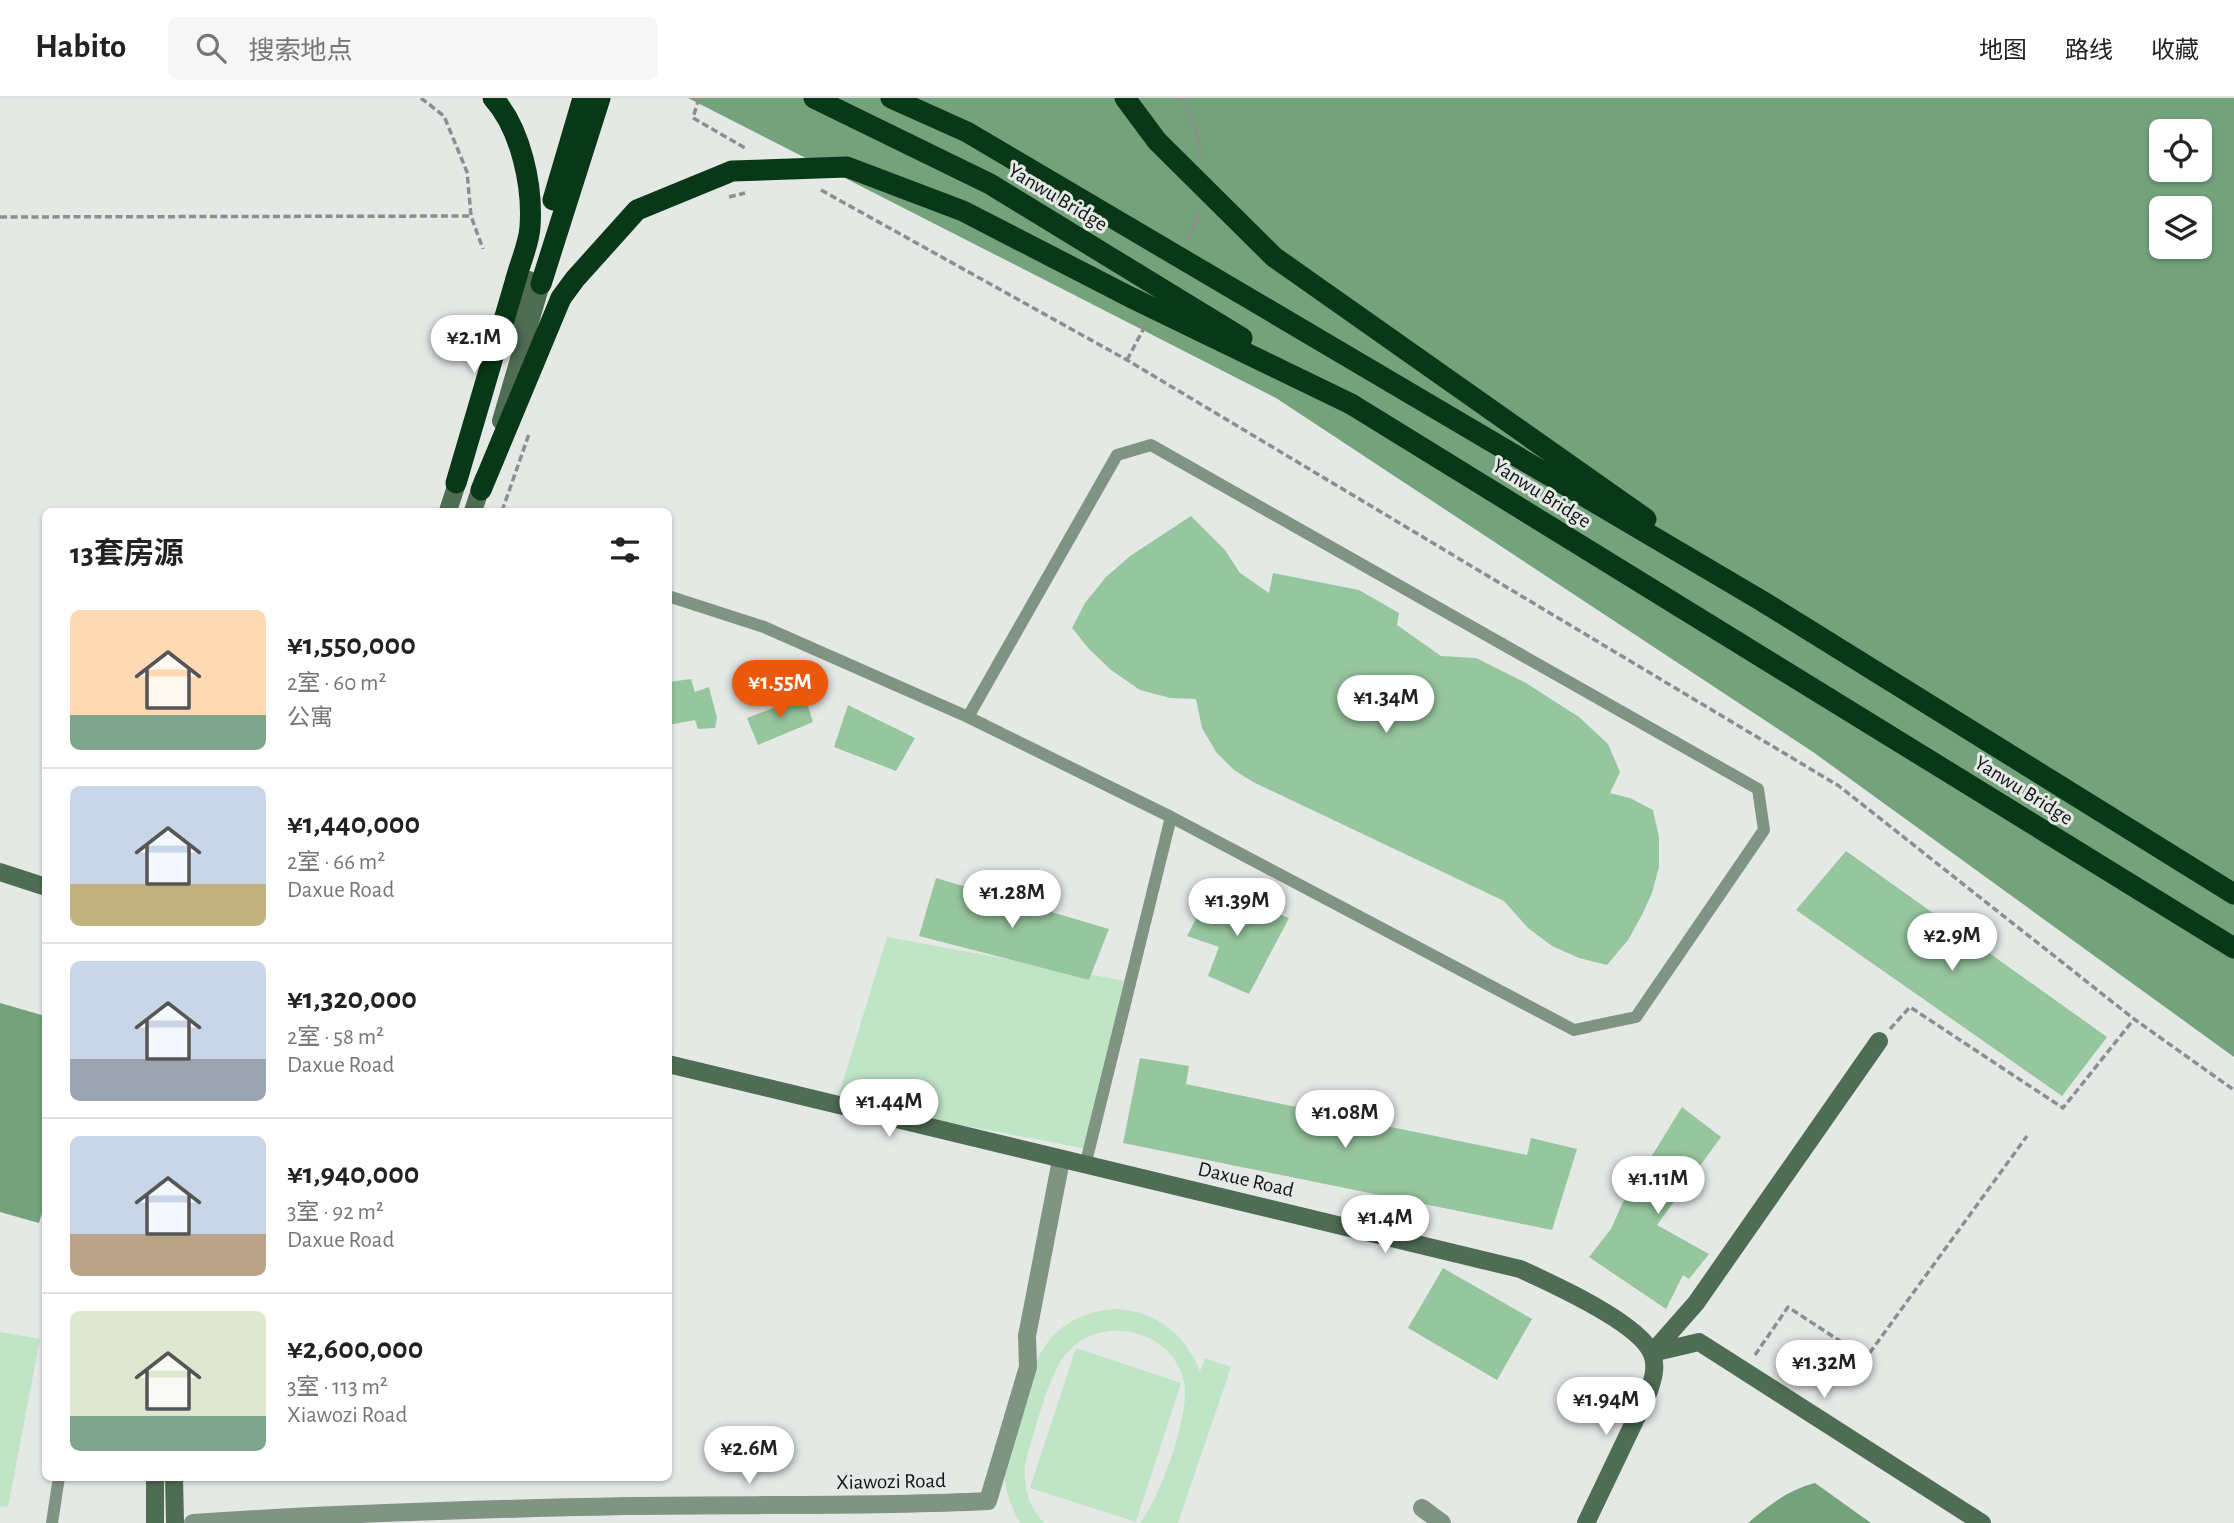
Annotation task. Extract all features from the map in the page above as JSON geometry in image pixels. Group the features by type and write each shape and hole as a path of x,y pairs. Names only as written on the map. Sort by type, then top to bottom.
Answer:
{"highway":[{"path":"493,98 500,106 525,158 530,203 528,281"},
{"path":"528,281 583,98"},
{"path":"456,483 528,281 600,98"},
{"name":"Yanwu Bridge","path":"814,98 990,184 2234,948"},
{"name":"Yanwu Bridge","path":"891,98 967,132 1762,601 2234,894"},
{"path":"1125,98 1157,141 1273,257 1762,601"},
{"path":"481,489 561,298 575,279 637,211 732,171 847,167 963,211 1130,297 1351,404"}],"street":[{"path":"474,508 481,489 528,281"},
{"path":"449,508 456,483"},
{"path":"0,872 42,886"},
{"path":"1586,1523 1649,1391 1654,1377 1652,1353 1696,1303 1879,1041"},
{"name":"Daxue Road","path":"672,1065 1520,1269 1581,1297 1643,1339 1652,1353"},
{"name":"Xiawozi Road","path":"193,1523 295,1516 585,1507 931,1504 988,1501 1028,1367 1027,1336 1061,1160"},
{"path":"1652,1353 1699,1342 1982,1523"},
{"path":"155,1481 155,1523"},
{"path":"174,1481 175,1523"},
{"path":"928,1523 931,1504"},
{"path":"1422,1508 1442,1523"}],"lane":[{"path":"672,597 764,627 968,717 1171,817 1574,1030 1636,1017 1765,830 1758,789 1151,445 1117,455 968,717"},
{"path":"1085,1166 1171,817"},
{"path":"52,1523 58,1481"}],"path":[{"path":"421,98 444,116 449,127 467,172 471,216 483,249"},
{"path":"699,98 693,118 753,152"},
{"path":"813,185 1127,360 1839,786 2134,1019 2234,1090"},
{"path":"718,199 755,190"},
{"path":"0,217 471,216"},
{"path":"503,508 529,434"},
{"path":"1879,1041 1910,1007 2063,1108 2134,1019"},
{"path":"1753,1357 1788,1307 1866,1358 2026,1136"}],"shaded area":[{"path":"688,98 2234,98 2234,1057 1813,752 1276,398"},
{"path":"887,937 1126,981 1087,1149 837,1101"},
{"path":"0,1003 42,1015 42,1213 39,1223 0,1212"},
{"path":"1119,1309 1146,1315 1169,1328 1187,1347 1200,1371 1205,1358 1231,1367 1178,1523 1140,1523 1165,1476 1172,1455 1183,1413 1184,1382 1177,1364 1165,1349 1133,1332 1114,1331 1096,1334 1079,1342 1065,1355 1053,1376 1025,1465 1027,1492 1033,1508 1044,1523 1020,1523 1008,1496 1006,1468 1037,1359 1052,1337 1075,1320 1092,1313"},
{"path":"0,1332 40,1339 8,1507 0,1506"},
{"path":"1076,1348 1181,1383 1136,1522 1030,1488"},
{"path":"1815,1483 1871,1523 1748,1523 1779,1499"}],"building":[{"path":"1191,516 1225,550 1240,573 1269,593 1273,573 1359,590 1399,613 1397,625 1441,656 1476,658 1526,683 1579,717 1608,744 1620,772 1610,793 1630,798 1653,810 1659,837 1659,867 1642,915 1628,940 1607,965 1579,958 1552,946 1528,928 1504,901 1253,782 1234,770 1216,752 1202,728 1196,699 1170,698 1140,690 1111,670 1089,649 1072,628 1085,603 1106,577 1130,556"},
{"path":"691,679 695,692 709,687 717,718 715,728 698,729 695,720 672,724 672,681"},
{"path":"805,696 813,722 758,745 747,718"},
{"path":"848,705 915,738 896,771 834,747"},
{"path":"1846,851 2107,1037 2062,1096 1796,910"},
{"path":"936,878 1109,929 1089,980 919,936"},
{"path":"1212,888 1289,918 1249,994 1208,976 1219,947 1187,936"},
{"path":"1140,1058 1189,1066 1186,1084 1396,1128 1527,1155 1531,1138 1577,1149 1552,1230 1123,1143"},
{"path":"1682,1107 1721,1137 1657,1225 1709,1254 1689,1279 1683,1275 1666,1309 1589,1257 1611,1229 1622,1204"},
{"path":"1443,1268 1532,1319 1497,1380 1408,1328"}]}
